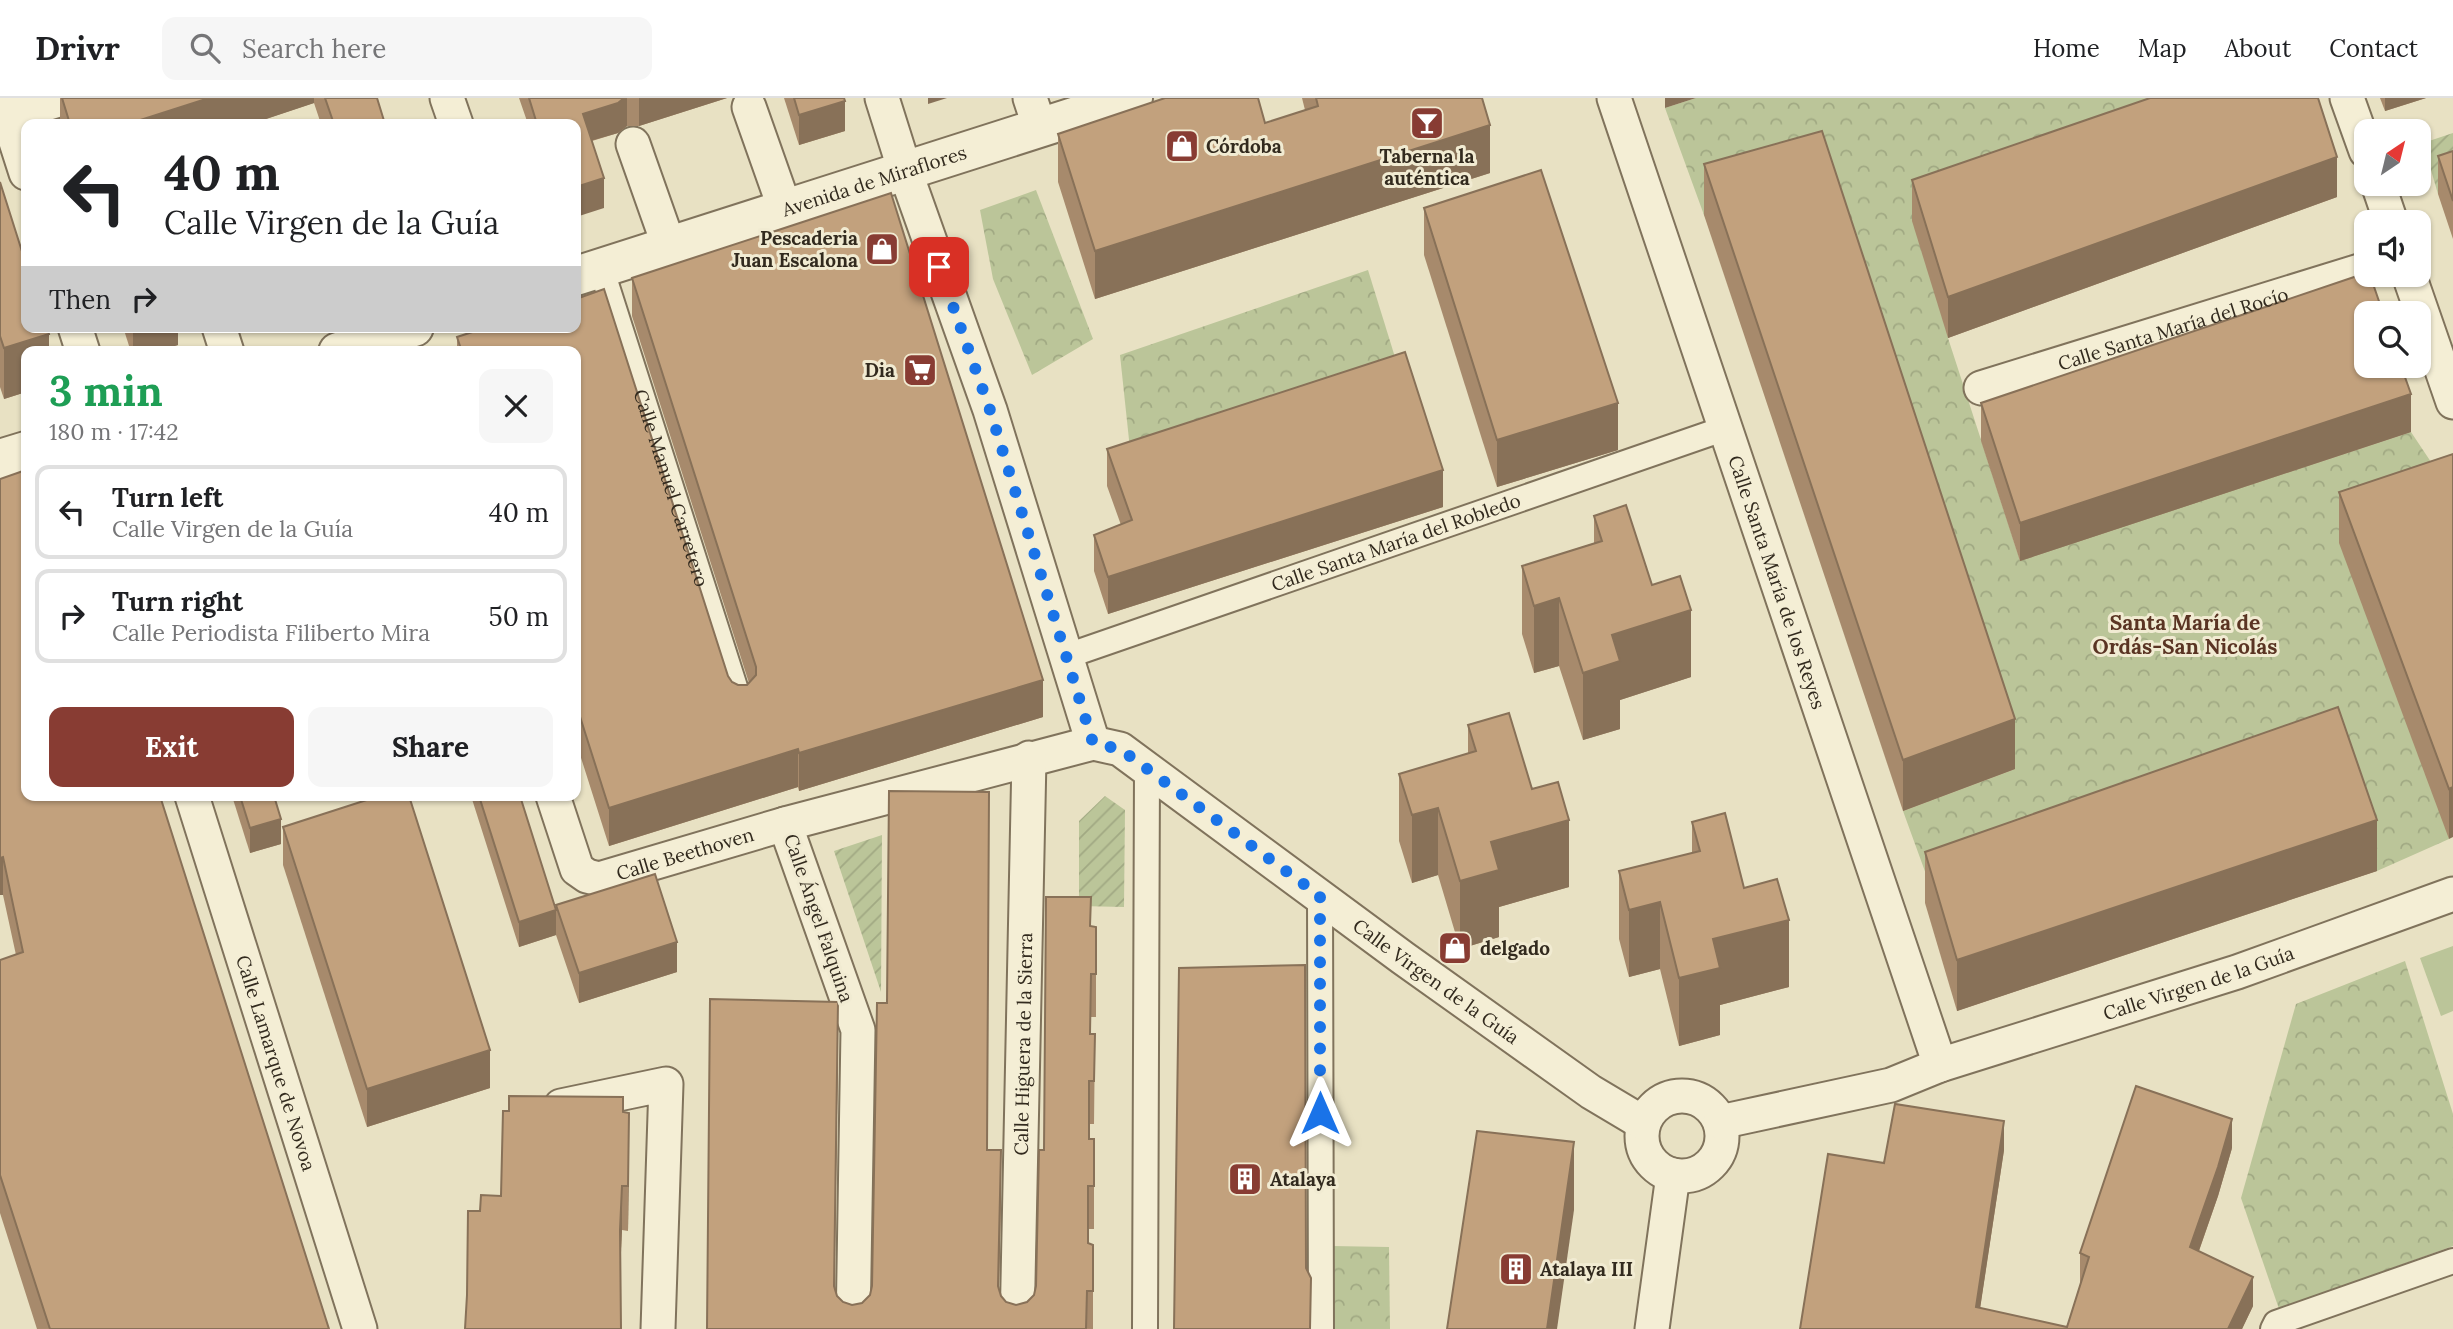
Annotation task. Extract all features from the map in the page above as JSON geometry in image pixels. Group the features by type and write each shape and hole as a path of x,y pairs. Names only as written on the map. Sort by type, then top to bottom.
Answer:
{"street":[{"path":"21,160 3,111 65,98"},
{"path":"447,98 454,119"},
{"path":"882,98 905,171 990,410 1093,743"},
{"name":"Avenida de Miraflores","path":"588,272 905,171 1035,113 1133,98"},
{"name":"Calle Santa María de los Reyes","path":"1614,98 1940,1065"},
{"path":"2347,98 2355,119"},
{"path":"749,107 785,209"},
{"path":"633,144 669,246"},
{"name":"Calle Manuel Carretero","path":"588,272 742,709"},
{"name":"Calle Santa María del Rocío","path":"1981,388 2354,273"},
{"path":"2413,287 2453,402"},
{"path":"347,342 413,336"},
{"name":"Calle Santa María del Robledo","path":"1067,656 1726,428"},
{"path":"0,459 21,453"},
{"name":"Calle Virgen de la Guía","path":"1093,743 1120,749 1403,958 1591,1092 1643,1123"},
{"name":"Calle Ángel Falquina","path":"853,1329 858,1030 785,824 1093,743"},
{"name":"Calle Higuera de la Sierra","path":"1017,1329 1029,758"},
{"path":"1145,1329 1147,769"},
{"name":"Calle Lamarque de Novoa","path":"194,801 360,1329"},
{"name":"Calle Beethoven","path":"555,801 577,869 587,876 599,879 785,824"},
{"name":"Calle Virgen de la Guía","path":"1720,1122 1891,1085 1940,1065 2236,972 2453,894"},
{"path":"1320,896 1321,1329"},
{"path":"555,1107 666,1084 658,1329"},
{"path":"1677,1096 1690,1096 1703,1101 1713,1110 1720,1122 1722,1146 1717,1158 1698,1174 1673,1175 1662,1171 1646,1154 1642,1143 1643,1123 1653,1109 1664,1100 1677,1096"},
{"path":"1652,1329 1673,1175"},
{"path":"2274,1326 2453,1261"}],"green space":[{"path":"1696,98 2269,98 1948,338 2020,560 2411,432 2453,495 2449,839 2377,871 1935,899 1903,811 2015,769 1704,215 1665,108"},
{"path":"2453,133 2453,189 2438,194 2431,170 2431,140"},
{"path":"1036,190 1093,339 1032,375 993,279 980,210"},
{"path":"1368,270 1403,383 1132,468 1120,355"},
{"path":"1105,796 1125,810 1124,907 1079,906 1079,821"},
{"path":"882,835 881,992 834,851"},
{"path":"2453,946 2453,1011 2441,1016 2420,958"},
{"path":"2405,961 2453,1114 2453,1246 2279,1309 2241,1198 2296,1004"},
{"path":"1332,1246 1389,1247 1390,1329 1333,1329"}],"building":[{"path":"62,98 209,98 144,119 68,119"},
{"path":"325,98 377,98 383,119 332,119"},
{"path":"529,98 624,98 618,103 583,114 604,178 581,185 581,119 535,119"},
{"path":"794,98 844,98 845,101 799,115"},
{"path":"1165,98 1258,98 1265,123 1318,106 1316,98 1482,98 1490,125 1095,251 1058,134"},
{"path":"2150,98 2318,98 2337,157 1948,297 1912,180"},
{"path":"1822,131 2015,719 1903,760 1704,164"},
{"path":"2453,151 2453,201 2438,156"},
{"path":"1541,170 1618,403 1497,440 1424,208"},
{"path":"0,182 21,248 21,333 49,334 4,348 0,336"},
{"path":"891,193 1043,680 799,753 798,749 609,808 581,720 581,346 460,346 457,337 469,333 581,333 581,297 604,289 728,676 738,685 747,685 756,675 756,667 632,278"},
{"path":"2354,277 2354,287 2374,287 2379,301 2354,301 2354,378 2405,378 2411,394 2020,523 1981,403"},
{"path":"1405,352 1443,470 1108,577 1094,535 1132,520 1107,449"},
{"path":"2453,454 2453,787 2449,789 2339,492"},
{"path":"21,472 21,801 162,801 329,1329 50,1329 0,1175 0,960 23,952 3,857 0,858 0,479"},
{"path":"1626,505 1652,585 1680,576 1691,610 1612,635 1620,661 1583,673 1559,598 1534,606 1522,566 1602,541 1594,516"},
{"path":"2338,707 2377,820 1957,960 1925,852"},
{"path":"1509,713 1532,789 1558,782 1569,820 1491,842 1499,870 1460,881 1438,808 1412,815 1399,774 1476,751 1468,725"},
{"path":"889,791 989,792 987,1150 1001,1150 998,1286 1006,1302 1016,1305 1027,1302 1034,1295 1036,1286 1039,1150 1044,1150 1046,897 1091,897 1090,926 1096,927 1096,974 1091,974 1090,1034 1095,1034 1094,1081 1089,1081 1089,1139 1094,1139 1094,1186 1088,1186 1088,1243 1093,1245 1093,1291 1087,1291 1086,1329 707,1329 710,999 838,1002 834,1286 837,1296 852,1305 862,1303 870,1295 877,1003 887,1003"},
{"path":"242,801 276,801 281,819 250,828"},
{"path":"364,801 411,801 490,1050 367,1089 283,827"},
{"path":"481,801 522,801 556,910 519,922"},
{"path":"1725,813 1744,888 1777,879 1789,920 1713,939 1720,968 1679,978 1660,902 1629,910 1619,871 1700,851 1692,822"},
{"path":"655,874 677,942 579,973 556,905"},
{"name":"Atalaya","path":"1305,965 1306,1268 1311,1278 1310,1329 1174,1329 1179,968"},
{"path":"2136,1086 2232,1119 2190,1247 2253,1277 2228,1329 1800,1329 1828,1154 1884,1163 1895,1104 2004,1121 1976,1307 2067,1327 2089,1257 2080,1253"},
{"path":"509,1096 623,1097 623,1112 629,1113 628,1186 622,1186 620,1230 621,1329 465,1329 468,1211 480,1211 481,1195 501,1196 503,1111 509,1111"},
{"path":"1477,1131 1574,1142 1547,1329 1447,1329"}],"place":[{"name":"Taberna la auténtica","path":"1427,123"},
{"name":"Córdoba","path":"1182,146"},
{"name":"Pescaderia Juan Escalona","path":"882,249"},
{"name":"Dia","path":"920,370"},
{"name":"delgado","path":"1455,948"},
{"name":"Atalaya","path":"1245,1179"},
{"name":"Atalaya III","path":"1516,1269"}],"district":[{"name":"Santa María de Ordás-San Nicolás","path":"2185,635"}],"route":[{"path":"939,267 990,410 1093,743 1120,749 1320,896 1320,1113"}]}
